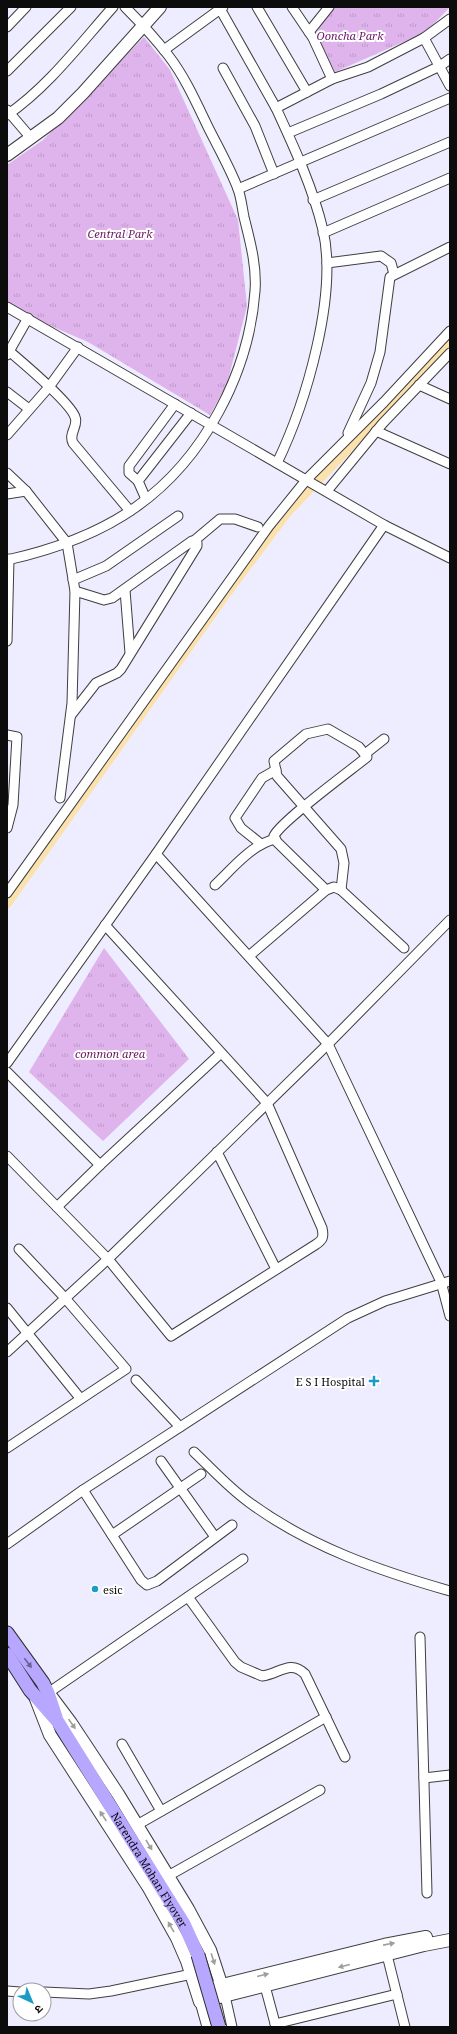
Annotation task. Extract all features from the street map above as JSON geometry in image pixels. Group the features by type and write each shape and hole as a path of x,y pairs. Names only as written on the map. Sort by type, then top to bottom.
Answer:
{"main road":[{"name":"Narendra Mohan Flyover","path":"7,1633 48,1693 58,1722"},
{"name":"Narendra Mohan Flyover","path":"7,1654 35,1696 58,1722 184,1924 198,1955 219,2027"}],"street":[{"path":"7,27 26,7"},
{"path":"7,71 70,7"},
{"path":"31,138 8,113 58,69 113,7"},
{"path":"7,641 8,559 42,552 67,543 109,523 130,511 146,499 173,474 212,426 230,393 248,334 256,290 253,254 238,189 187,84 164,50 125,7"},
{"path":"7,156 58,118 83,93 160,7"},
{"path":"257,7 307,92"},
{"path":"292,7 309,32 332,79"},
{"path":"309,32 329,7"},
{"path":"164,50 220,8 276,108 288,133 301,164 323,232 327,263 324,300 314,362 302,401 277,463"},
{"path":"276,108 332,79 368,67 424,38 450,19"},
{"path":"424,38 450,86"},
{"path":"288,133 380,94 440,66 450,59"},
{"path":"223,68 255,126 274,174"},
{"path":"238,189 301,164 450,98"},
{"path":"313,200 450,142"},
{"path":"323,232 450,178"},
{"path":"342,442 371,383 380,352 388,281 394,274 450,246"},
{"path":"327,263 381,256 391,263 394,274"},
{"path":"7,307 384,525 450,558"},
{"path":"28,318 8,353 49,387 75,416 75,424 71,435 73,443 130,511"},
{"path":"7,893 261,537 308,480 342,442 384,402 450,331"},
{"path":"7,435 49,387 78,347"},
{"path":"327,491 376,432 450,353"},
{"path":"419,385 450,398"},
{"path":"7,392 29,409"},
{"path":"146,499 138,481 129,473 130,466 175,404"},
{"path":"138,481 191,413"},
{"path":"376,432 450,464"},
{"path":"7,474 26,491 67,543 75,591 71,715 60,798"},
{"path":"7,494 26,491"},
{"path":"73,580 106,566 178,516"},
{"path":"75,591 104,600 112,598 188,543 195,540 220,519 235,519 258,527"},
{"path":"7,1063 156,854 384,525"},
{"path":"71,715 96,683 117,673 197,546 195,540"},
{"path":"125,590 130,653"},
{"path":"326,890 276,842 275,839 277,830 304,808 367,757 359,747 328,729 306,734 274,761 277,776 304,808 341,849 344,863 341,890"},
{"path":"7,735 17,737 11,780 13,805 7,828"},
{"path":"365,754 384,739"},
{"path":"261,844 241,828 235,818 262,778 276,770"},
{"path":"215,885 261,844 275,839"},
{"path":"156,854 328,1044 446,1282 450,1316"},
{"path":"249,956 326,890 334,887 341,890 404,948"},
{"path":"7,1352 108,1258 328,1044 450,920"},
{"path":"7,1156 108,1258 171,1336 321,1242 324,1236 322,1228 267,1103 105,925"},
{"path":"57,1207 221,1053"},
{"path":"7,1072 100,1165"},
{"path":"217,1152 276,1269"},
{"path":"7,1448 80,1398 126,1369 65,1298 19,1249"},
{"path":"7,1544 83,1490 348,1318 385,1301 446,1282"},
{"path":"7,1308 80,1398"},
{"path":"136,1380 180,1427"},
{"path":"194,1452 249,1503 301,1536 396,1576 450,1591"},
{"path":"162,1461 215,1537"},
{"path":"112,1535 200,1474"},
{"path":"83,1490 141,1580 147,1585 157,1581 232,1525"},
{"path":"232,2027 223,1991 210,1950 137,1825 71,1723 48,1693 243,1559"},
{"path":"188,1597 235,1662 241,1667 262,1676 290,1667 299,1668 305,1674 345,1757"},
{"path":"420,1637 427,1893"},
{"path":"35,1696 50,1735 149,1888 177,1938 192,1974 207,2027"},
{"path":"137,1825 326,1717"},
{"path":"122,1744 161,1811"},
{"path":"424,1778 450,1775"},
{"path":"168,1876 320,1790"},
{"path":"199,1997 384,1945 450,1932"},
{"path":"223,1991 265,1986 387,1954 450,1940"},
{"path":"387,1954 405,2027"},
{"path":"52,1992 89,1994 112,1991 192,1974"},
{"path":"265,1986 275,2026 397,1994"}],"green space":[{"name":"Ooncha Park","path":"333,7 450,7 426,32 335,72 316,33"},
{"name":"Central Park","path":"144,37 170,70 238,220 247,306 227,384 210,415 88,342 7,307 7,165 43,140"},
{"name":"common area","path":"104,948 189,1059 103,1141 29,1072"}],"waterway":[{"path":"7,904 227,593 287,513 450,342"}],"place":[{"name":"E S I Hospital","path":"374,1381"},
{"name":"esic","path":"95,1589"}]}
